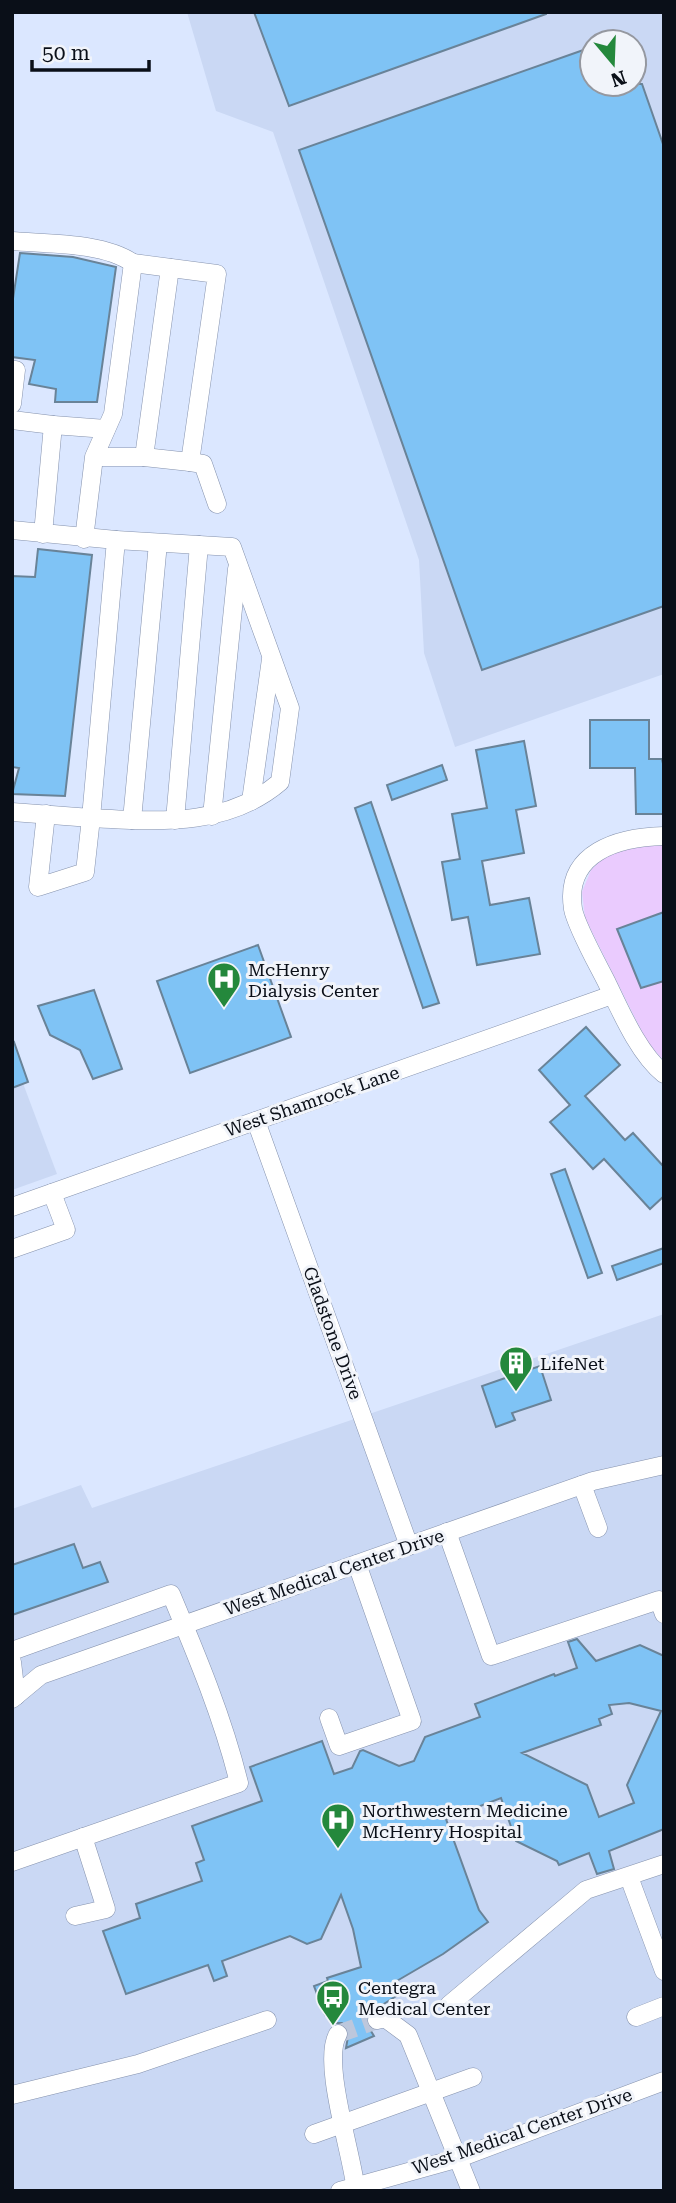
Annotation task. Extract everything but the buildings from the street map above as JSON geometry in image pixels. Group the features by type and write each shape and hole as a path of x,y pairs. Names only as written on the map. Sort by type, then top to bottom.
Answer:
{"street":[{"path":"12,241 100,249 121,255 133,262 217,274 190,462"},
{"path":"85,538 94,457 113,414 133,262"},
{"path":"144,457 170,268"},
{"path":"12,370 16,370 12,404"},
{"path":"12,420 106,429"},
{"path":"43,534 54,425"},
{"path":"94,457 144,457 203,464 217,504"},
{"path":"12,530 85,538 232,547 290,708 280,782 235,809 212,816 175,820 90,818 12,812"},
{"path":"46,814 38,887 85,872 116,540"},
{"path":"132,820 158,543"},
{"path":"175,820 199,545"},
{"path":"212,816 237,562"},
{"path":"251,801 271,657"},
{"path":"664,836 622,841 600,849 585,861 572,893 573,912 612,995 648,1057 664,1074"},
{"name":"West Shamrock Lane","path":"12,1207 612,995"},
{"name":"Gladstone Drive","path":"256,1121 409,1545"},
{"path":"12,1249 66,1230 52,1193"},
{"name":"West Medical Center Drive","path":"14,1697 41,1675 582,1485 664,1465"},
{"path":"582,1485 598,1528"},
{"path":"447,1532 491,1656 659,1600 664,1614"},
{"path":"329,1718 339,1746 412,1721 358,1564"},
{"path":"12,1651 171,1594 232,1755 239,1783 12,1862"},
{"path":"12,1662 14,1697"},
{"path":"75,1916 106,1909 83,1838"},
{"path":"449,2005 586,1890 664,1864"},
{"path":"629,1877 664,1971"},
{"path":"636,2017 664,2006"},
{"path":"377,2020 385,2018 408,2035 471,2191"},
{"path":"12,2095 138,2064 267,2020"},
{"path":"338,2035 334,2040 332,2053 351,2189"},
{"path":"314,2134 473,2077"},
{"name":"West Medical Center Drive","path":"351,2189 459,2158 664,2081"}],"shaded area":[{"path":"187,12 664,12 664,674 455,747 424,653 419,560 273,132 216,111"},
{"path":"664,845 664,1061 647,1042 585,918 582,892 591,870 606,855 636,846"},
{"path":"12,1054 57,1174 12,1190"},
{"name":"Northwestern Medicine McHenry Hospital","path":"664,1314 664,2191 12,2191 12,1509 81,1485 92,1508"}],"tunnel":[{"path":"338,2034 377,2020"}],"place":[{"name":"McHenry Dialysis Center","path":"224,1009"},
{"name":"LifeNet","path":"516,1393"},
{"name":"Northwestern Medicine McHenry Hospital","path":"338,1850"},
{"name":"Centegra Medical Center","path":"333,2027"}]}
